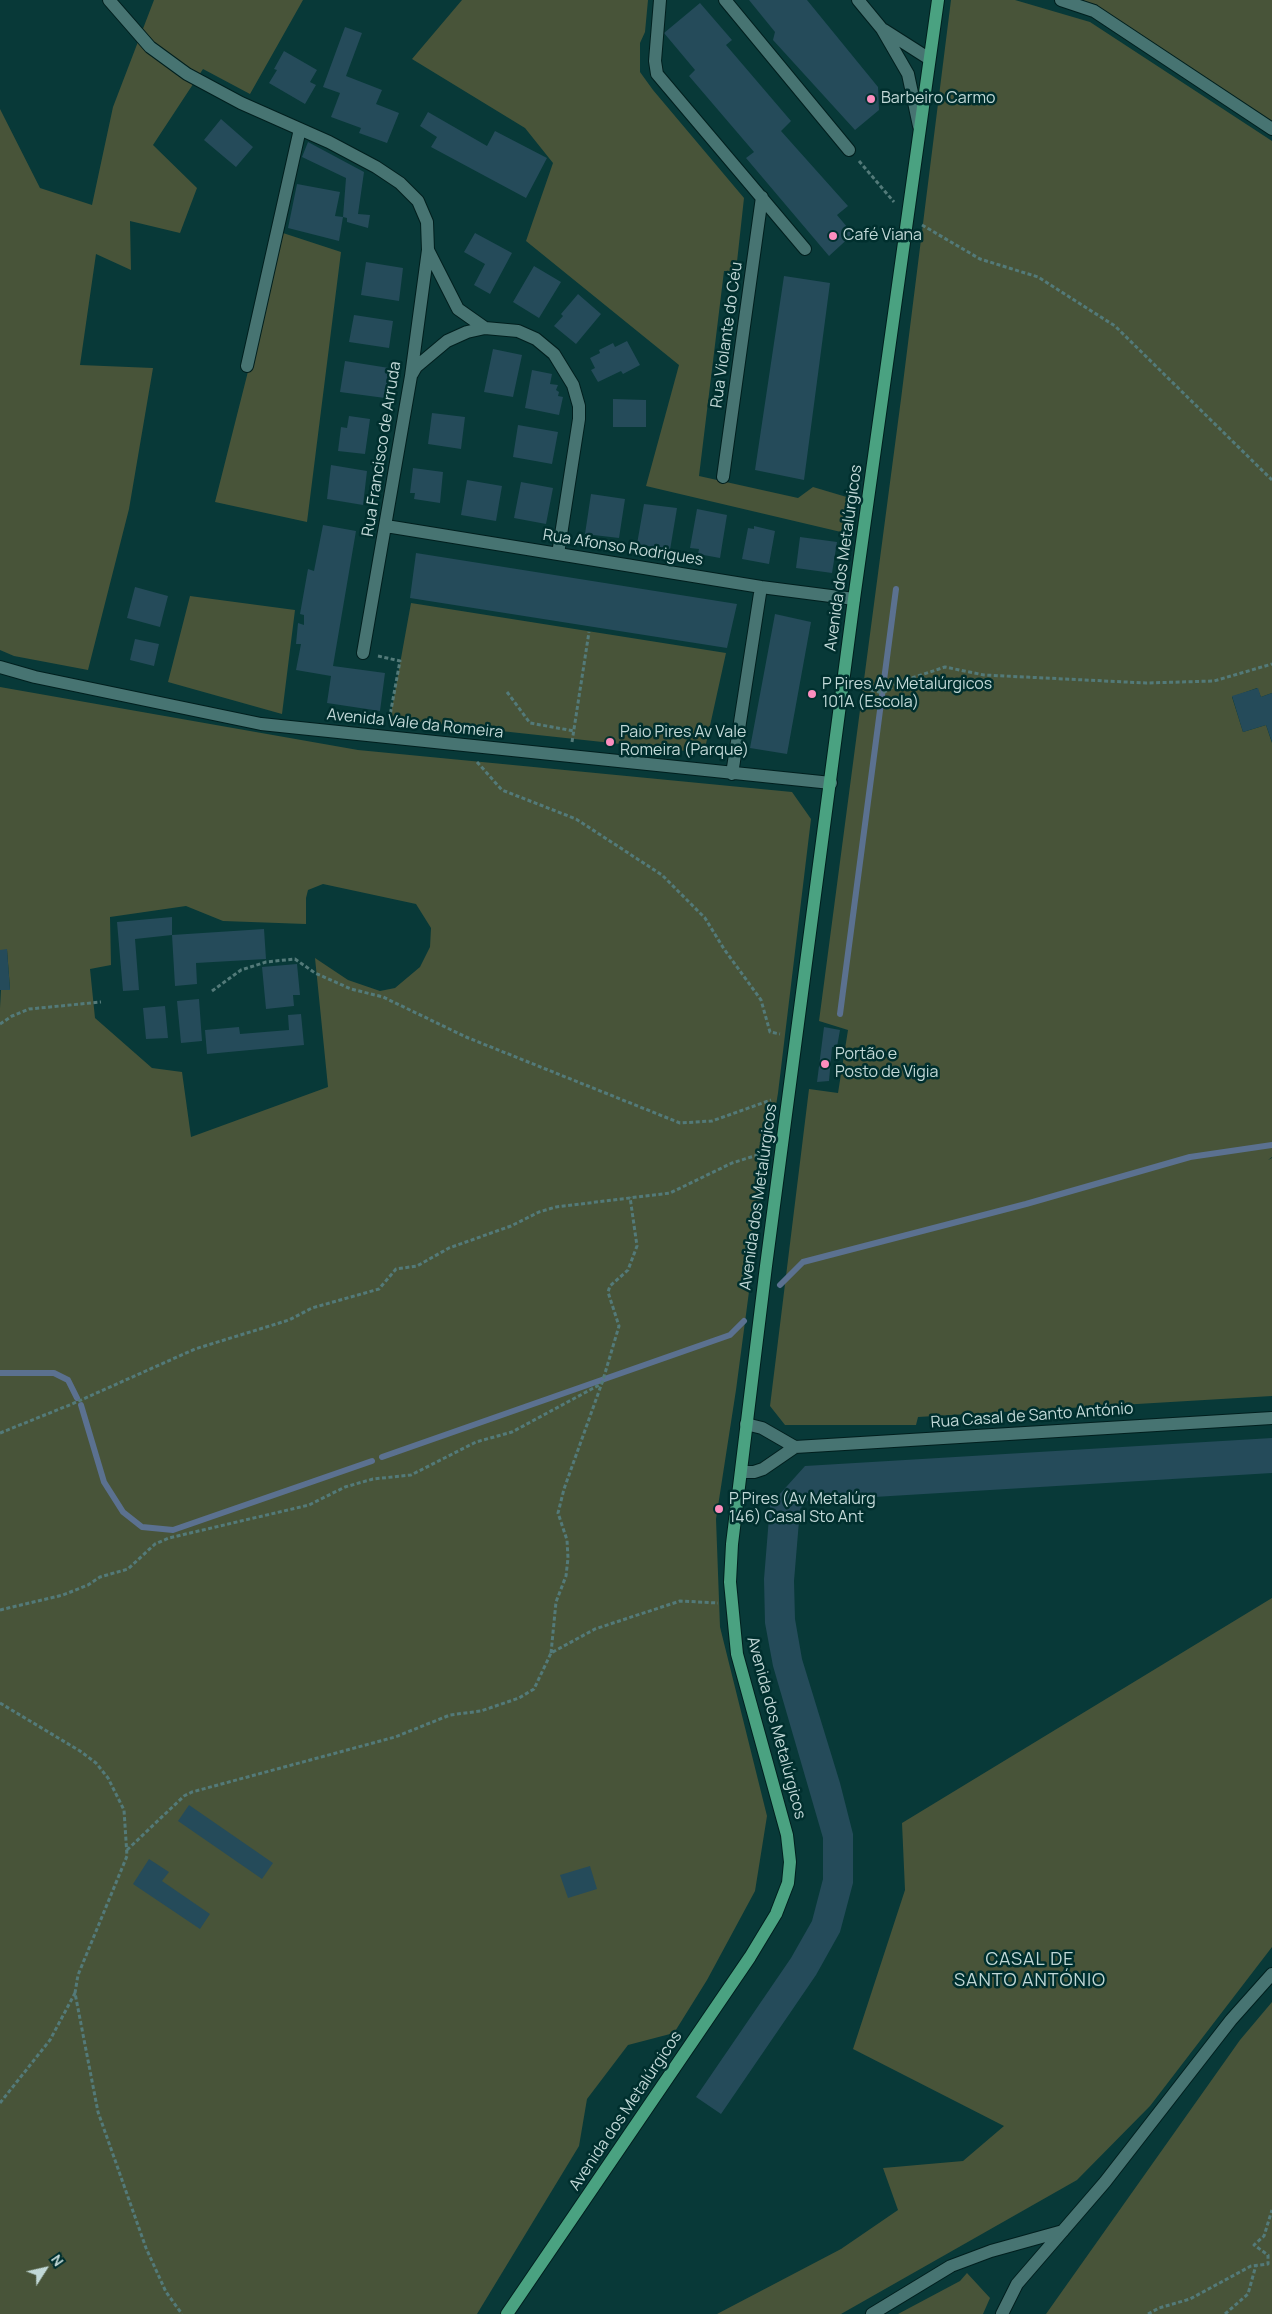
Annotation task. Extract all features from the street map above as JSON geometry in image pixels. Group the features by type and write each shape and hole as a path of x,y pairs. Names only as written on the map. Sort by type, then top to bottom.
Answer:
{"main road":[{"name":"Avenida dos Metalúrgicos","path":"507,2314 750,1956 783,1900 788,1883 790,1862 787,1834 737,1654 731,1604 732,1544 854,599 928,58 938,0"}],"street":[{"name":"Rua Francisco de Arruda","path":"109,0 150,47 187,74 240,103 329,142 376,167 400,183 418,201 427,222 428,250 411,376 363,653"},
{"path":"660,0 655,61 657,74 805,249"},
{"path":"725,0 848,150"},
{"path":"858,0 882,29 908,74 919,126"},
{"path":"1061,0 1094,11 1272,129"},
{"path":"882,29 928,58"},
{"path":"247,366 300,129"},
{"name":"Rua Violante do Céu","path":"723,477 762,197"},
{"path":"428,250 458,309 485,328"},
{"path":"411,376 416,367 447,341 467,332 485,328 518,331 536,339 554,354 573,385 579,406 579,419 558,554"},
{"name":"Rua Afonso Rodrigues","path":"386,526 761,587 854,599"},
{"path":"732,774 761,587"},
{"name":"Avenida Vale da Romeira","path":"0,667 34,677 261,724 831,783"},
{"name":"Rua Casal de Santo António","path":"795,1447 1272,1418"},
{"path":"741,1472 754,1472 763,1469 795,1447 762,1428 746,1424"},
{"path":"1002,2314 1017,2284 1111,2175 1231,2020 1272,1974"},
{"path":"872,2314 951,2266 991,2251 1062,2231"}],"path":[{"path":"848,150 907,216 980,259 1038,276 1115,326 1272,480"},
{"path":"570,757 589,632"},
{"path":"363,653 400,661 386,738"},
{"path":"858,687 883,693 900,682 945,668 984,674 1146,683 1214,681 1272,664"},
{"path":"507,692 530,723 574,731"},
{"path":"479,747 476,762 502,790 576,819 662,875 705,918 724,949 761,1000 770,1032 797,1036"},
{"path":"212,991 241,970 266,962 295,959 315,973 351,989 383,998 466,1037 680,1123 712,1121 775,1098 789,1096"},
{"path":"0,1024 28,1009 101,1002"},
{"path":"0,1433 72,1404 195,1349 289,1320 312,1308 379,1288 396,1269 417,1266 450,1248 510,1226 539,1212 556,1207 670,1192 732,1163 782,1148"},
{"path":"126,1850 184,1796 192,1792 395,1738 450,1715 481,1711 519,1698 534,1689 551,1653 556,1602 566,1576 567,1540 558,1513 564,1488 602,1384 619,1326 608,1292 610,1286 628,1270 637,1246 630,1197"},
{"path":"0,1610 64,1595 88,1585 100,1577 128,1569 156,1544 169,1538 309,1505 345,1487 373,1479 411,1476 476,1442 512,1432 602,1384"},
{"path":"551,1653 595,1629 680,1602 731,1604"},
{"path":"0,1703 80,1751 96,1764 108,1778 124,1810 126,1850 123,1868 78,1975 75,1993 50,2040 0,2104"},
{"path":"75,1993 98,2112 146,2248 166,2292 182,2314"},
{"path":"1148,2314 1159,2308 1190,2299 1256,2265 1268,2264 1270,2260 1268,2255 1254,2245 1264,2236 1272,2210"},
{"path":"1225,2314 1248,2294 1256,2265"}],"green space":[{"path":"154,0 303,0 250,94 203,69 153,145 197,188 180,233 130,221 131,270 96,254 80,365 153,368 129,509 88,670 14,656 0,650 0,109 40,188 92,205 113,107"},
{"path":"462,0 648,0 645,32 640,43 640,72 744,198 736,271 724,271 699,476 798,498 813,487 850,498 841,532 646,486 679,365 526,241 553,163 525,128 412,59"},
{"path":"951,0 1015,0 1090,22 1272,141 1272,693 1261,697 1257,688 1232,697 1243,732 1266,725 1272,743 1272,1157 1268,1160 1272,1158 1272,1396 918,1417 916,1425 785,1425 770,1406 809,1089 838,1093 848,1030 819,1021 901,399"},
{"path":"1083,0 1272,0 1272,123 1114,18"},
{"path":"283,233 341,252 307,522 215,502"},
{"path":"190,596 295,610 282,714 168,682"},
{"path":"411,603 726,653 704,753 390,719"},
{"path":"0,687 358,750 792,792 811,819 778,1093 764,1178 736,1390 716,1519 720,1627 767,1816 755,1891 707,1980 674,2033 628,2045 587,2099 579,2146 477,2314 0,2314 0,1008 1,990 10,989 7,950 0,950","holes":["323,884 416,904 431,928 430,947 420,967 395,988 380,991 348,980 315,958 328,1087 191,1137 182,1072 152,1068 95,1018 90,969 111,965 110,917 186,906 223,921 306,924 306,898 308,890"]},
{"path":"1272,1598 1272,1947 1150,2106 1077,2180 841,2314 717,2314 841,2249 898,2210 883,2168 963,2161 1004,2126 853,2049 905,1890 902,1823"},
{"path":"1272,2002 1272,2314 1046,2314 1240,2040"},
{"path":"967,2273 990,2298 983,2314 898,2314 960,2281"}],"building":[{"path":"749,0 807,0 878,87 879,110 855,130 773,40 775,32"},
{"path":"700,3 732,40 726,45 791,121 781,131 848,206 837,215 853,234 829,256 746,158 754,152 689,76 695,70 664,33"},
{"path":"345,27 362,33 346,76 382,90 376,104 399,113 387,143 359,133 361,128 331,117 340,93 323,87"},
{"path":"284,51 317,70 310,82 316,85 305,104 269,83 277,70 274,69"},
{"path":"428,112 487,146 495,131 547,158 526,198 431,147 437,137 420,126"},
{"path":"221,119 253,147 236,167 204,140"},
{"path":"308,142 364,172 358,214 370,215 368,228 347,222 347,218 343,217 346,178 302,157"},
{"path":"297,184 340,192 335,216 343,217 339,241 288,228"},
{"path":"475,233 512,253 490,294 474,285 485,264 464,252"},
{"path":"366,262 403,268 399,301 361,295"},
{"path":"534,266 561,282 539,318 513,302"},
{"path":"784,276 830,283 804,480 755,470"},
{"path":"578,294 601,314 576,344 554,326 563,316 561,314"},
{"path":"354,315 393,321 389,348 349,342"},
{"path":"627,341 640,365 623,374 621,371 598,382 591,370 595,368 590,358 600,353 599,350 613,343 615,347"},
{"path":"493,349 522,355 513,397 484,392"},
{"path":"345,361 389,368 385,398 340,392"},
{"path":"532,370 552,374 550,384 558,385 556,390 559,392 558,396 563,397 559,415 525,408"},
{"path":"613,399 646,400 646,427 613,427"},
{"path":"432,413 465,417 461,449 428,444"},
{"path":"349,416 370,419 365,454 338,451 341,427 347,428"},
{"path":"518,425 558,432 552,464 513,457"},
{"path":"331,465 367,471 363,505 327,499"},
{"path":"413,468 443,472 440,503 414,499 415,493 410,493"},
{"path":"467,480 502,486 496,521 461,515"},
{"path":"521,482 553,488 546,524 514,518"},
{"path":"591,494 625,499 619,538 585,534"},
{"path":"644,504 677,508 670,550 637,544"},
{"path":"697,509 727,515 720,558 698,554 699,549 690,548"},
{"path":"323,525 356,531 333,666 385,673 380,711 327,703 331,676 296,670 301,644 296,644 298,623 304,625 304,615 300,614 308,569 314,571"},
{"path":"754,526 775,531 769,564 742,559 748,528 754,529"},
{"path":"800,537 837,542 832,573 796,568"},
{"path":"416,553 737,604 727,648 410,598"},
{"path":"135,587 168,596 160,627 127,618"},
{"path":"775,614 811,622 787,754 750,748"},
{"path":"135,639 159,644 154,666 130,660"},
{"path":"1258,688 1261,697 1272,693 1272,742 1266,725 1243,732 1232,696"},
{"path":"172,917 172,935 135,939 139,990 123,991 117,922"},
{"path":"264,929 266,959 196,963 197,984 175,986 172,935"},
{"path":"7,949 10,990 0,990 0,950"},
{"path":"297,964 300,995 293,995 294,1006 266,1009 262,967"},
{"path":"199,999 202,1041 181,1043 177,1001"},
{"path":"165,1006 168,1038 146,1039 143,1008"},
{"path":"301,1014 304,1045 207,1054 205,1030 239,1027 240,1034 289,1030 288,1015"},
{"name":"Portão e Posto de Vigia","path":"824,1027 840,1030 837,1047 832,1047 829,1081 817,1082"},
{"path":"1272,1438 1272,1473 841,1499 840,1494 812,1496 800,1509 794,1581 795,1619 802,1659 840,1783 853,1834 853,1883 840,1932 816,1975 721,2114 696,2097 791,1958 812,1921 823,1879 823,1838 773,1666 765,1623 764,1579 770,1505 805,1466"},
{"path":"189,1805 273,1863 262,1879 178,1821"},
{"path":"149,1859 169,1872 162,1881 210,1914 200,1929 133,1884"},
{"path":"590,1866 597,1889 568,1898 560,1875"}],"waterway":[{"path":"840,1014 896,589"},
{"path":"780,1285 803,1262 1026,1204 1190,1157 1272,1145"},
{"path":"382,1457 730,1335 744,1321"},
{"path":"0,1373 54,1373 68,1380 77,1398"},
{"path":"81,1405 104,1482 123,1512 142,1527 173,1530 372,1461"}],"place":[{"name":"Barbeiro Carmo","path":"871,99"},
{"name":"Café Viana","path":"833,236"},
{"name":"P Pires Av Metalúrgicos 101A (Escola)","path":"812,694"},
{"name":"Paio Pires Av Vale Romeira (Parque)","path":"610,742"},
{"name":"Portão e Posto de Vigia","path":"825,1064"},
{"name":"P Pires (Av Metalúrg 146) Casal Sto Ant","path":"719,1509"}],"district":[{"name":"CASAL DE SANTO ANTÓNIO","path":"1030,1970"}]}
